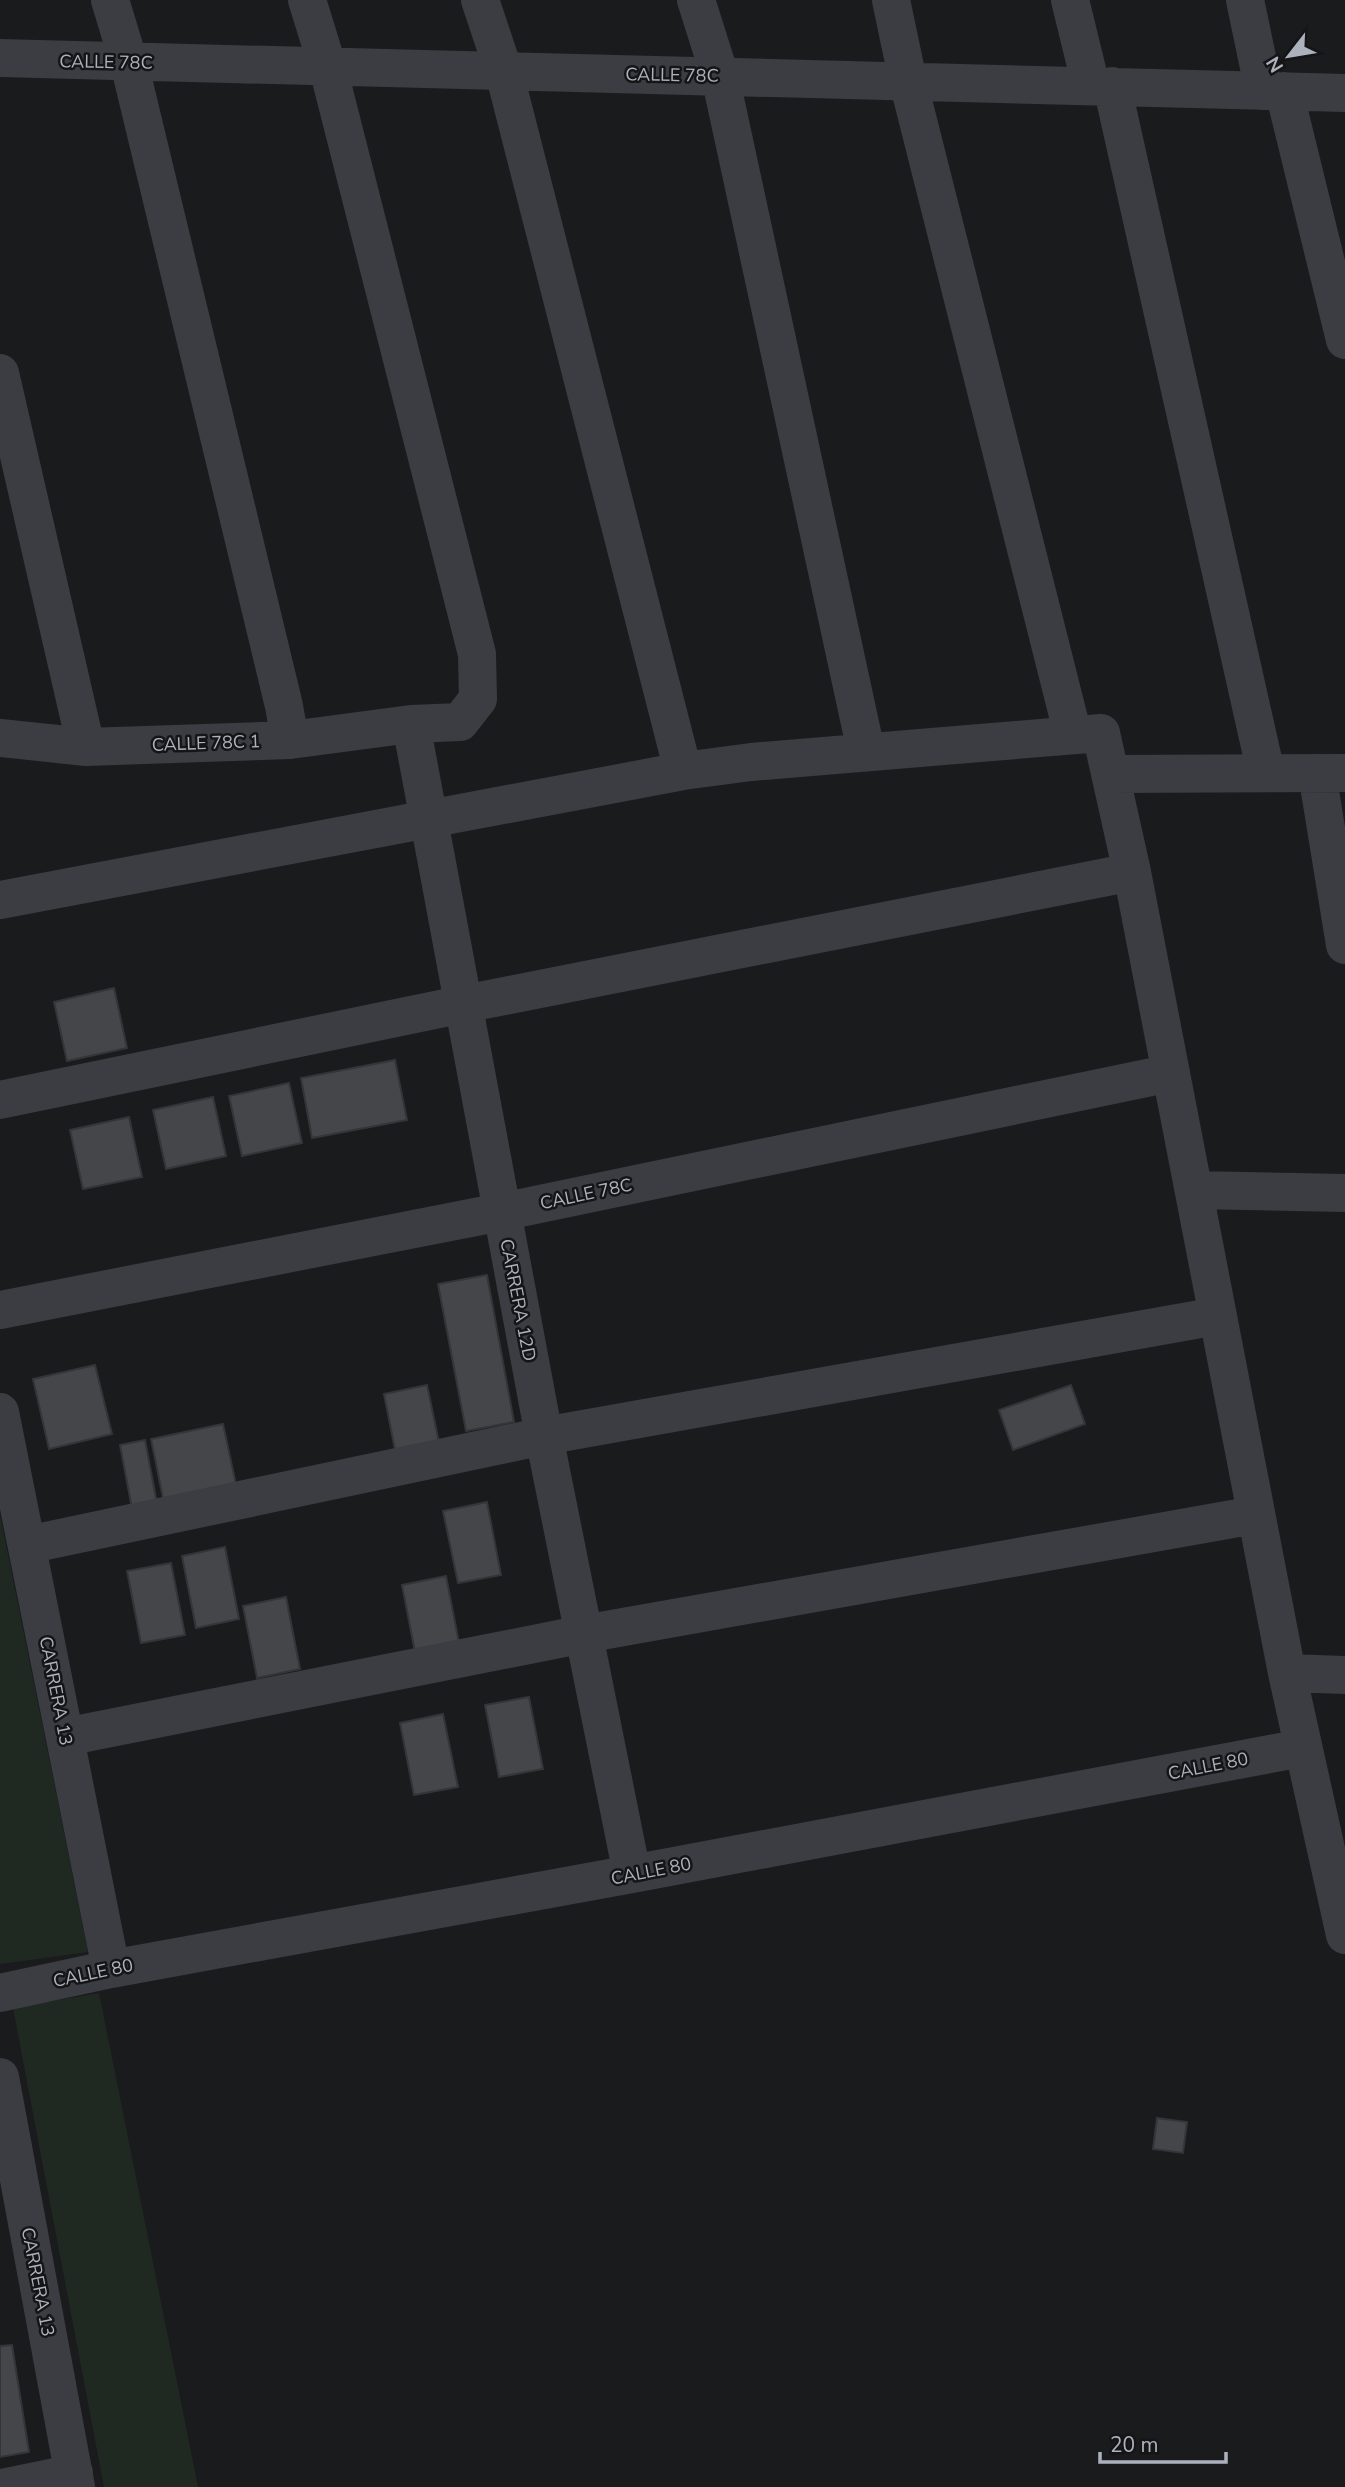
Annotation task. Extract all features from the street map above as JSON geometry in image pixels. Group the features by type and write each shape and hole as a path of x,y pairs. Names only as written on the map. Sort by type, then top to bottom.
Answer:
{"street":[{"path":"110,0 129,63 281,693 290,740"},
{"name":"CALLE 78C 1","path":"0,738 86,747 290,740 411,724 460,722 478,699 477,654 328,68 307,0"},
{"path":"480,0 503,72 683,771"},
{"path":"696,0 720,76 866,751"},
{"path":"891,0 908,81 1073,735"},
{"path":"1070,0 1101,86 1266,773"},
{"path":"1245,0 1274,91 1345,340"},
{"name":"CALLE 78C","path":"0,58 1345,93"},
{"path":"0,373 86,747"},
{"name":"CARRERA 12D","path":"411,724 544,1436 632,1874"},
{"path":"0,900 683,771 866,751 1101,733 1132,873 1302,1748 1345,1935"},
{"path":"1111,774 1331,773 1345,945"},
{"path":"0,1100 464,1004 1132,873"},
{"name":"CALLE 78C","path":"0,1310 501,1212 1171,1073"},
{"path":"1194,1190 1345,1193"},
{"path":"27,1545 544,1436 1217,1316"},
{"name":"CARRERA 13","path":"0,1412 111,1969"},
{"path":"65,1737 584,1634 1255,1515"},
{"path":"1287,1673 1345,1675"},
{"name":"CALLE 80","path":"0,1993 111,1969 1302,1748"},
{"name":"CARRERA 13","path":"0,2077 75,2480"},
{"path":"6,2487 75,2480"}],"shaded area":[{"path":"0,1515 88,1952 0,1964"},
{"path":"99,1993 198,2487 104,2487 13,2008"}],"building":[{"path":"114,988 127,1048 67,1061 54,1002"},
{"path":"395,1060 407,1120 312,1138 301,1078"},
{"path":"289,1083 302,1143 242,1156 229,1096"},
{"path":"213,1097 226,1156 166,1169 153,1110"},
{"path":"129,1117 142,1177 83,1189 70,1130"},
{"path":"487,1275 514,1422 466,1431 438,1284"},
{"path":"95,1365 112,1434 49,1449 33,1379"},
{"path":"427,1385 442,1457 398,1465 384,1394"},
{"path":"1071,1385 1085,1424 1013,1450 999,1410"},
{"path":"223,1424 238,1494 165,1508 151,1439"},
{"path":"145,1440 158,1509 133,1514 120,1445"},
{"path":"487,1502 501,1575 458,1583 443,1511"},
{"path":"225,1547 239,1619 196,1628 182,1556"},
{"path":"171,1563 185,1635 141,1643 127,1571"},
{"path":"446,1576 460,1648 416,1657 402,1585"},
{"path":"286,1597 300,1669 257,1678 243,1606"},
{"path":"529,1697 543,1769 499,1777 485,1705"},
{"path":"443,1714 458,1787 414,1795 400,1723"},
{"path":"1157,2118 1187,2122 1183,2153 1153,2149"},
{"path":"12,2345 29,2452 0,2457 0,2346"}]}
